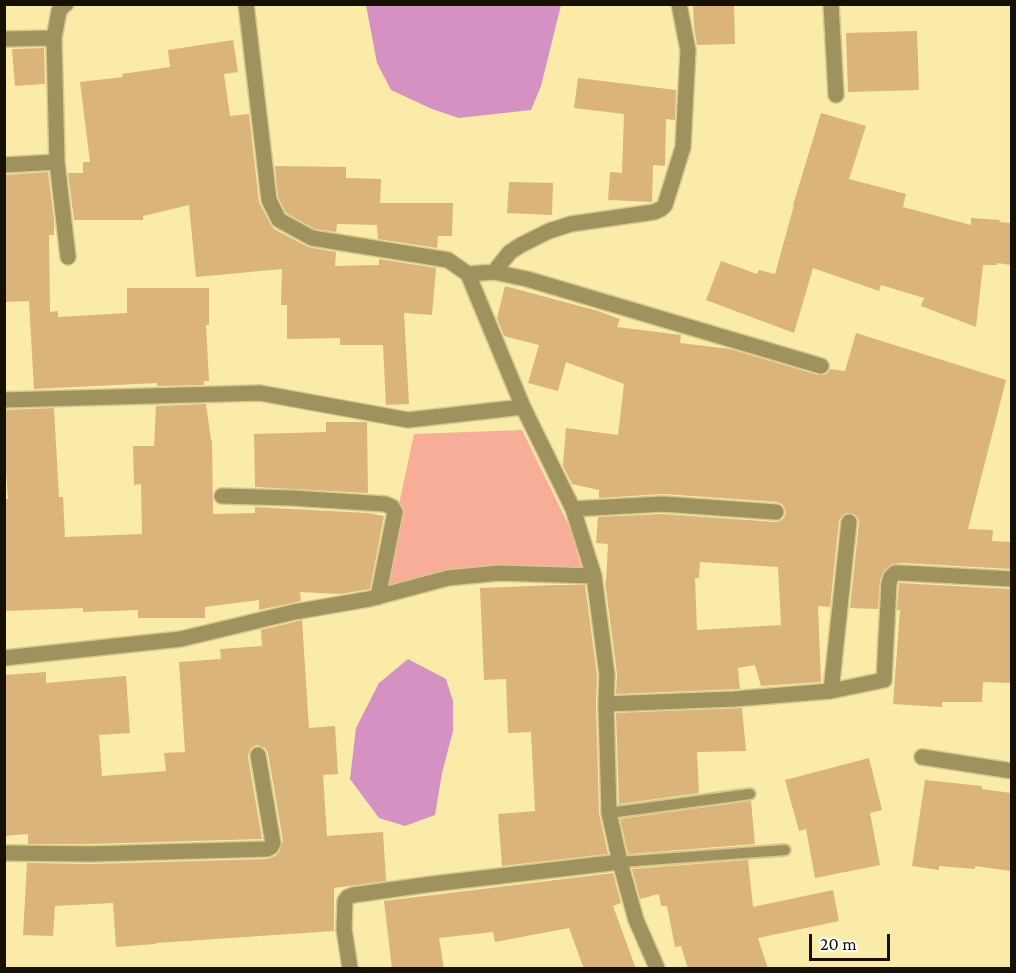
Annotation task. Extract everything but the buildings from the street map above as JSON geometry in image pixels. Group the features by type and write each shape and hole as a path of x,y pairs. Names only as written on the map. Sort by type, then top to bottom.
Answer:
{"street":[{"path":"66,4 59,11 54,38 57,162 68,257"},
{"path":"246,4 269,200 279,220 312,238 448,260 468,274 523,407 573,509 594,576 607,675 609,813 636,920 657,969"},
{"path":"494,272 510,252 549,231 571,224 654,212 665,205 683,147 688,50 679,4"},
{"path":"831,4 836,95"},
{"path":"4,39 54,38"},
{"path":"4,165 57,162"},
{"path":"468,274 494,272 527,279 821,366"},
{"path":"4,400 260,393 408,420 523,407"},
{"path":"222,496 390,505 394,512 378,597"},
{"path":"573,509 663,504 776,512"},
{"path":"831,691 849,522"},
{"path":"4,658 181,639 294,612 378,597 448,578 499,573 594,576"},
{"path":"606,704 734,699 831,691 884,680 889,583 895,573 1011,579"},
{"path":"4,853 91,854 267,849 273,843 258,755"},
{"path":"922,757 1011,771"},
{"path":"350,969 344,929 345,901 353,895 620,862"}],"lane":[{"path":"609,813 750,794"},
{"path":"620,862 785,850"}],"shaded area":[{"path":"366,5 561,5 541,86 531,110 459,118 432,109 391,90 377,63"},
{"path":"522,430 570,528 582,569 381,588 414,434"},
{"path":"408,659 446,679 453,701 453,731 442,773 435,815 405,826 379,818 350,779 356,728 379,683"}]}
